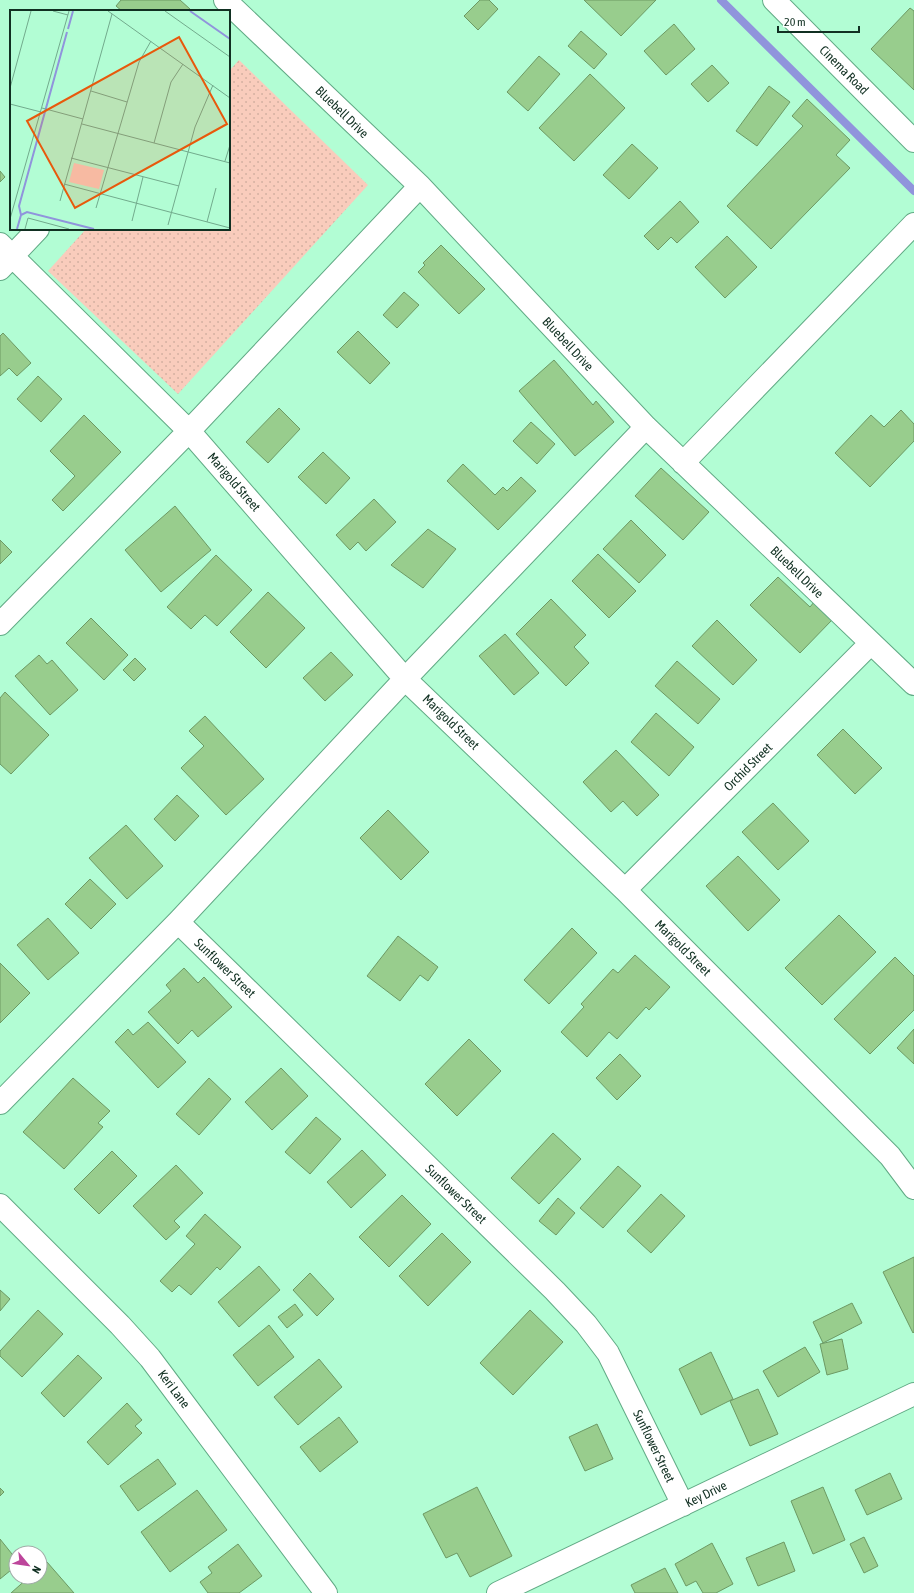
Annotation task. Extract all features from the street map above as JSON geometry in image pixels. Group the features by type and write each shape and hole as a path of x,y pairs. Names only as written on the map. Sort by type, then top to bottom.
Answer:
{"street":[{"name":"Bluebell Drive","path":"225,0 229,10"},
{"name":"Cinema Road","path":"774,0 914,141"},
{"name":"Bluebell Drive","path":"230,12 235,23 420,186 646,427 914,684"},
{"path":"0,624 189,431 420,186"},
{"path":"683,463 914,224"},
{"path":"4,256 37,230"},
{"name":"Marigold Street","path":"4,256 189,431 406,679 624,890 890,1156 914,1188"},
{"path":"0,1103 178,922 406,679 646,427"},
{"name":"Orchid Street","path":"624,890 871,643"},
{"name":"Sunflower Street","path":"178,922 586,1324 608,1353 683,1505"},
{"name":"Keri Lane","path":"0,1205 120,1325 150,1358 326,1593"},
{"name":"Key Drive","path":"498,1593 914,1394"}],"shaded area":[{"path":"239,60 368,185 178,394 48,271 85,230 230,230 230,70"}],"building":[{"path":"121,0 180,0 190,9 121,10 116,6"},
{"path":"480,0 489,0 498,9 478,30 464,16"},
{"path":"584,0 656,0 621,36"},
{"path":"910,8 914,11 914,90 871,49"},
{"path":"674,24 695,49 666,75 644,51"},
{"path":"581,31 607,54 594,69 568,46"},
{"path":"539,56 560,74 528,111 507,92"},
{"path":"712,65 729,83 708,102 691,84"},
{"path":"590,74 625,108 574,161 539,128"},
{"path":"769,86 790,102 757,146 736,131"},
{"path":"807,99 850,140 836,155 850,168 771,249 727,206 803,126 792,116"},
{"path":"632,144 658,168 629,199 603,175"},
{"path":"0,171 5,177 0,182"},
{"path":"680,201 699,222 677,243 671,237 658,250 644,236"},
{"path":"727,236 757,267 725,298 695,267"},
{"path":"441,245 485,289 459,314 418,272 425,265 423,263"},
{"path":"404,292 419,305 397,328 383,315"},
{"path":"358,331 390,363 370,384 337,352"},
{"path":"3,333 31,363 17,376 9,368 0,376 0,336"},
{"path":"554,360 593,405 596,401 614,422 575,456 519,391"},
{"path":"38,376 62,399 41,422 17,399"},
{"path":"279,408 300,429 268,463 246,442"},
{"path":"901,410 914,424 914,441 870,487 835,453 871,415 884,427"},
{"path":"84,415 121,452 63,511 52,500 75,476 50,451"},
{"path":"531,422 555,444 537,464 513,441"},
{"path":"323,452 350,478 326,504 298,477"},
{"path":"463,464 495,495 503,487 507,491 521,477 536,491 498,530 447,481"},
{"path":"661,468 709,512 683,540 635,496"},
{"path":"374,499 396,522 366,551 358,542 350,550 336,535"},
{"path":"175,506 211,550 161,592 125,550"},
{"path":"631,520 666,555 639,583 603,549"},
{"path":"428,529 456,549 423,588 391,565"},
{"path":"0,540 12,552 0,564"},
{"path":"598,554 636,591 609,618 572,581"},
{"path":"216,555 252,590 217,626 205,615 191,629 167,607"},
{"path":"778,577 810,607 814,602 832,620 800,653 750,605"},
{"path":"268,592 305,628 266,668 230,632"},
{"path":"551,599 586,635 574,647 589,663 566,686 516,634"},
{"path":"91,618 128,655 104,680 66,643"},
{"path":"717,620 757,660 733,685 692,646"},
{"path":"505,634 539,673 514,695 479,656"},
{"path":"331,652 353,675 325,701 303,678"},
{"path":"39,655 47,664 52,660 78,690 50,715 15,676"},
{"path":"135,658 146,669 134,681 123,670"},
{"path":"677,661 720,699 698,724 655,686"},
{"path":"5,692 49,735 11,774 0,764 0,698"},
{"path":"656,713 694,747 669,776 631,742"},
{"path":"205,716 264,779 226,815 181,768 204,746 189,731"},
{"path":"843,729 882,768 855,794 817,755"},
{"path":"616,750 659,795 637,816 623,801 611,812 583,782"},
{"path":"177,795 199,816 175,841 154,819"},
{"path":"773,803 809,841 778,870 742,832"},
{"path":"388,810 429,852 401,880 360,838"},
{"path":"126,825 163,866 127,899 89,858"},
{"path":"738,856 780,900 748,931 706,886"},
{"path":"90,879 116,904 91,929 65,904"},
{"path":"839,915 876,952 822,1005 785,968"},
{"path":"48,918 79,953 48,980 17,945"},
{"path":"572,928 597,953 549,1004 524,980"},
{"path":"398,936 438,967 428,981 420,975 400,1001 367,976"},
{"path":"635,955 670,987 649,1010 646,1007 617,1039 609,1032 587,1057 561,1032 584,1007 581,1004 613,969 618,973"},
{"path":"895,957 914,976 914,1010 870,1054 834,1019"},
{"path":"0,963 30,993 0,1023"},
{"path":"184,968 198,983 204,977 232,1007 198,1037 192,1030 178,1044 148,1012 171,991 166,985"},
{"path":"148,1022 186,1062 158,1088 115,1042 128,1029 133,1035"},
{"path":"914,1029 914,1064 897,1048"},
{"path":"469,1039 501,1071 457,1116 425,1084"},
{"path":"620,1054 641,1076 617,1100 596,1078"},
{"path":"281,1068 308,1096 272,1130 245,1102"},
{"path":"73,1078 110,1111 98,1123 103,1127 64,1169 23,1132"},
{"path":"209,1078 231,1099 199,1135 176,1114"},
{"path":"316,1117 341,1139 310,1174 285,1152"},
{"path":"553,1133 581,1159 539,1204 511,1178"},
{"path":"362,1150 386,1175 351,1208 327,1182"},
{"path":"112,1151 137,1176 99,1214 74,1189"},
{"path":"176,1165 203,1193 174,1221 180,1227 166,1240 133,1206"},
{"path":"618,1166 641,1186 603,1228 580,1208"},
{"path":"661,1194 685,1216 651,1253 627,1231"},
{"path":"402,1195 431,1224 389,1267 359,1237"},
{"path":"558,1198 575,1213 556,1235 539,1221"},
{"path":"205,1214 241,1247 220,1270 217,1267 191,1295 179,1285 172,1292 160,1281 195,1244 186,1236"},
{"path":"442,1233 471,1262 428,1306 399,1276"},
{"path":"914,1257 914,1332 913,1333 883,1272"},
{"path":"259,1266 280,1290 239,1327 218,1302"},
{"path":"310,1273 334,1299 317,1316 293,1290"},
{"path":"0,1290 10,1299 0,1311"},
{"path":"852,1303 862,1323 823,1343 813,1322"},
{"path":"295,1304 303,1315 287,1328 278,1317"},
{"path":"38,1310 63,1334 22,1377 0,1356 0,1351"},
{"path":"530,1310 563,1342 513,1395 480,1363"},
{"path":"269,1325 294,1357 258,1386 233,1355"},
{"path":"842,1339 848,1369 827,1375 820,1344"},
{"path":"805,1347 820,1372 778,1397 763,1371"},
{"path":"711,1352 733,1399 701,1415 679,1369"},
{"path":"78,1355 102,1378 64,1417 41,1393"},
{"path":"319,1359 342,1387 298,1425 274,1397"},
{"path":"758,1389 778,1434 750,1446 730,1401"},
{"path":"127,1403 142,1420 135,1426 142,1433 108,1465 87,1442"},
{"path":"339,1417 358,1442 320,1472 300,1447"},
{"path":"597,1424 613,1459 585,1471 569,1437"},
{"path":"158,1459 176,1484 138,1511 120,1486"},
{"path":"890,1473 902,1499 867,1515 855,1490"},
{"path":"477,1487 512,1556 470,1577 457,1553 446,1558 423,1514"},
{"path":"823,1487 845,1540 813,1554 791,1501"},
{"path":"0,1488 4,1492 0,1496"},
{"path":"197,1490 227,1530 170,1572 141,1532"},
{"path":"864,1537 878,1566 864,1573 850,1544"},
{"path":"0,1539 8,1549 8,1572 0,1579"},
{"path":"784,1542 795,1571 758,1586 746,1558"},
{"path":"712,1543 733,1584 716,1593 703,1593 696,1581 686,1586 675,1564"},
{"path":"238,1544 262,1576 239,1593 208,1593 200,1582 212,1573 208,1567"},
{"path":"48,1563 74,1593 11,1593 20,1585 48,1585"},
{"path":"665,1568 678,1593 635,1593 631,1585"}],"waterway":[{"path":"721,0 914,191"}]}
